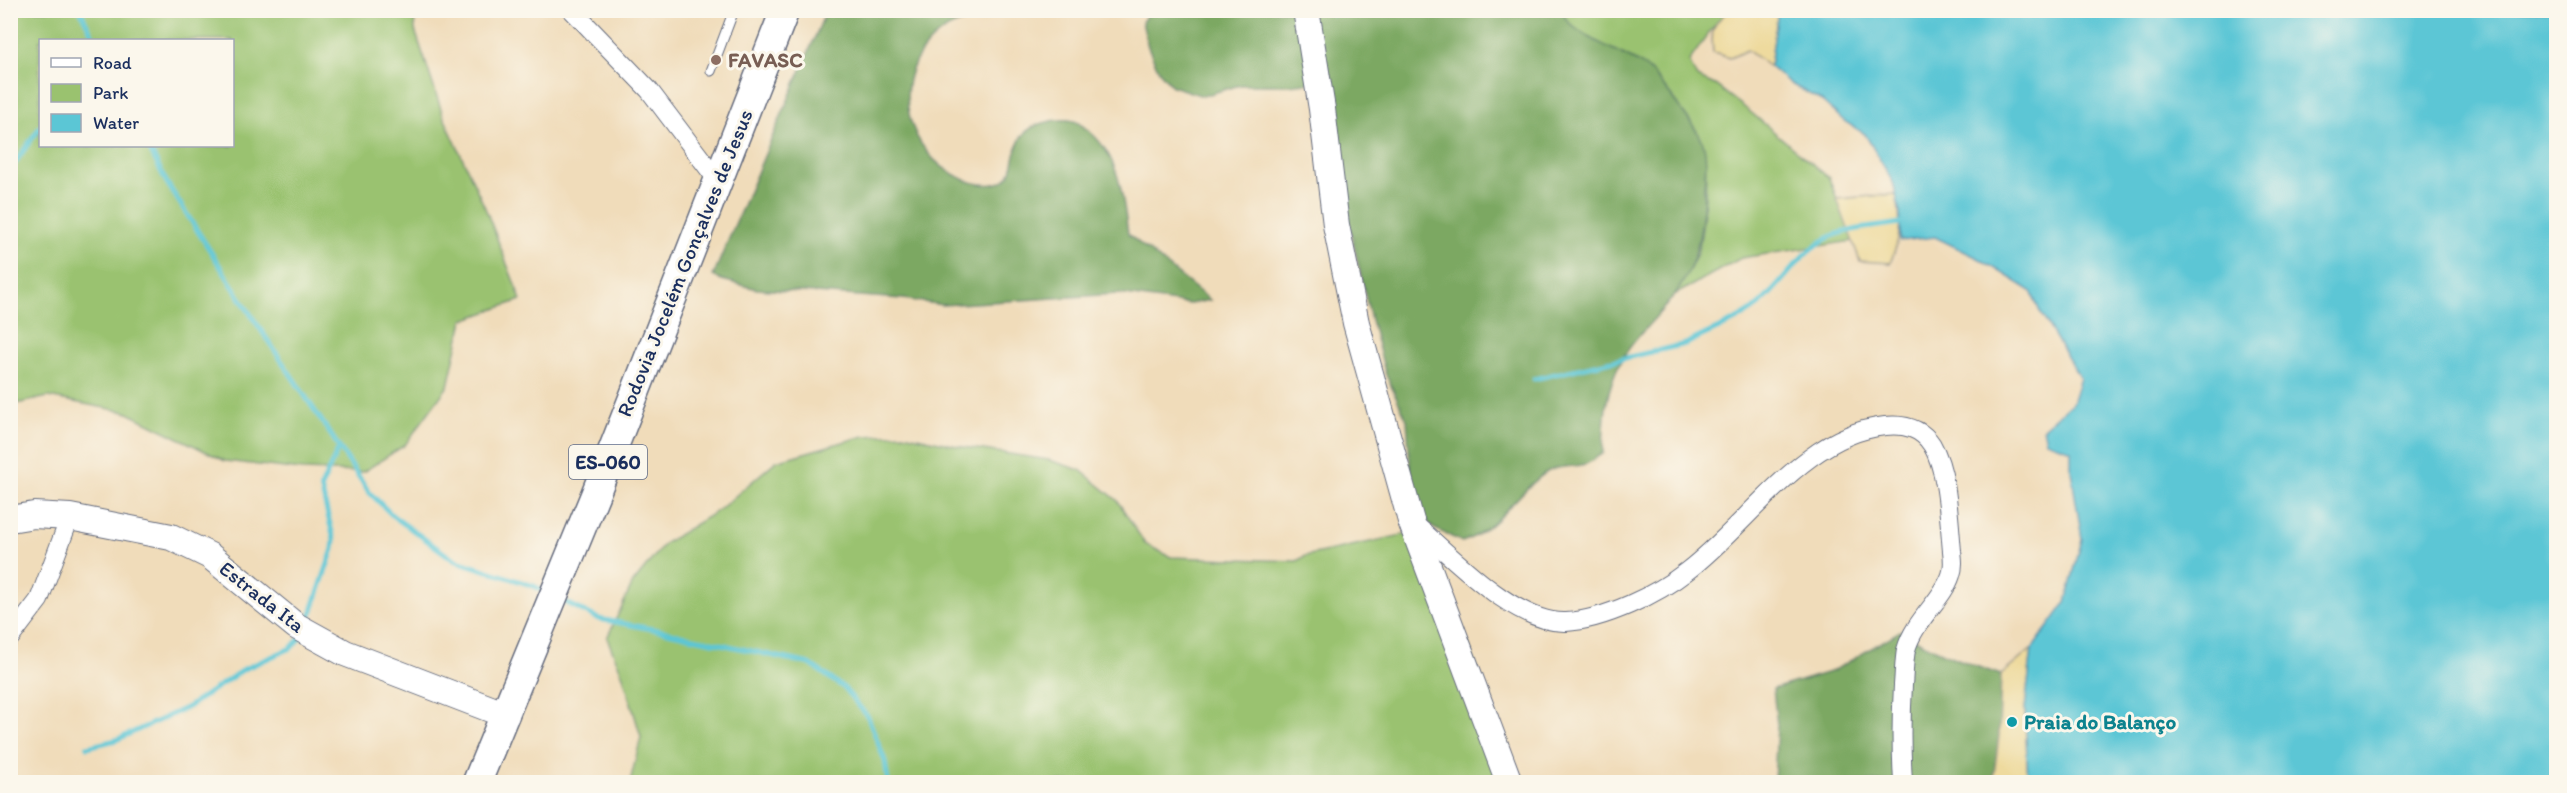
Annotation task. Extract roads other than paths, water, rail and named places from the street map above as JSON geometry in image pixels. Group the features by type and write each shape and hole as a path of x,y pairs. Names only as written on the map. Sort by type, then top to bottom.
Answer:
{"main road":[{"name":"Rodovia Jocelém Gonçalves de Jesus","path":"477,783 595,495 785,10"}],"street":[{"path":"572,10 649,90 718,181"},
{"path":"1306,10 1322,109 1336,225 1356,323 1411,520 1509,783"},
{"path":"1411,520 1512,606 1541,619 1566,622 1597,616 1643,597 1686,572 1726,538 1797,468 1823,448 1850,435 1877,426 1897,424 1911,427 1923,434 1933,447 1941,468 1947,501 1953,566 1948,583 1913,632 1906,652 1900,724 1903,783"},
{"name":"Estrada Ita","path":"10,519 34,515 70,517 171,537 210,556 296,626 345,653 506,715"},
{"path":"10,638 39,600 70,517"}],"lane":[{"path":"711,71 734,10"}],"water":[{"path":"1778,11 2556,11 2556,782 2028,782 2025,709 2032,649 2066,602 2082,539 2071,471 2071,450 2046,441 2043,428 2072,403 2080,378 2040,312 2031,291 1980,259 1935,237 1900,241 1900,211 1893,182 1865,134 1844,121 1822,101 1791,84 1770,67"}],"waterway":[{"path":"80,10 94,39"},
{"path":"1333,14 1335,10"},
{"path":"10,170 39,128"},
{"path":"149,147 167,183 253,318 369,492 393,516 454,560 534,586 547,593"},
{"path":"1534,379 1686,344 1739,319 1755,308 1817,244 1854,230 1900,223"},
{"path":"307,625 333,549 334,540 321,487 339,447"},
{"path":"561,600 599,619 810,664 844,688 868,717 885,761 888,782"},
{"path":"87,747 116,740 188,707 244,669 291,648 302,636"}],"place":[{"name":"FAVASC","path":"716,60"},
{"name":"Praia do Balanço","path":"2012,722"}]}
